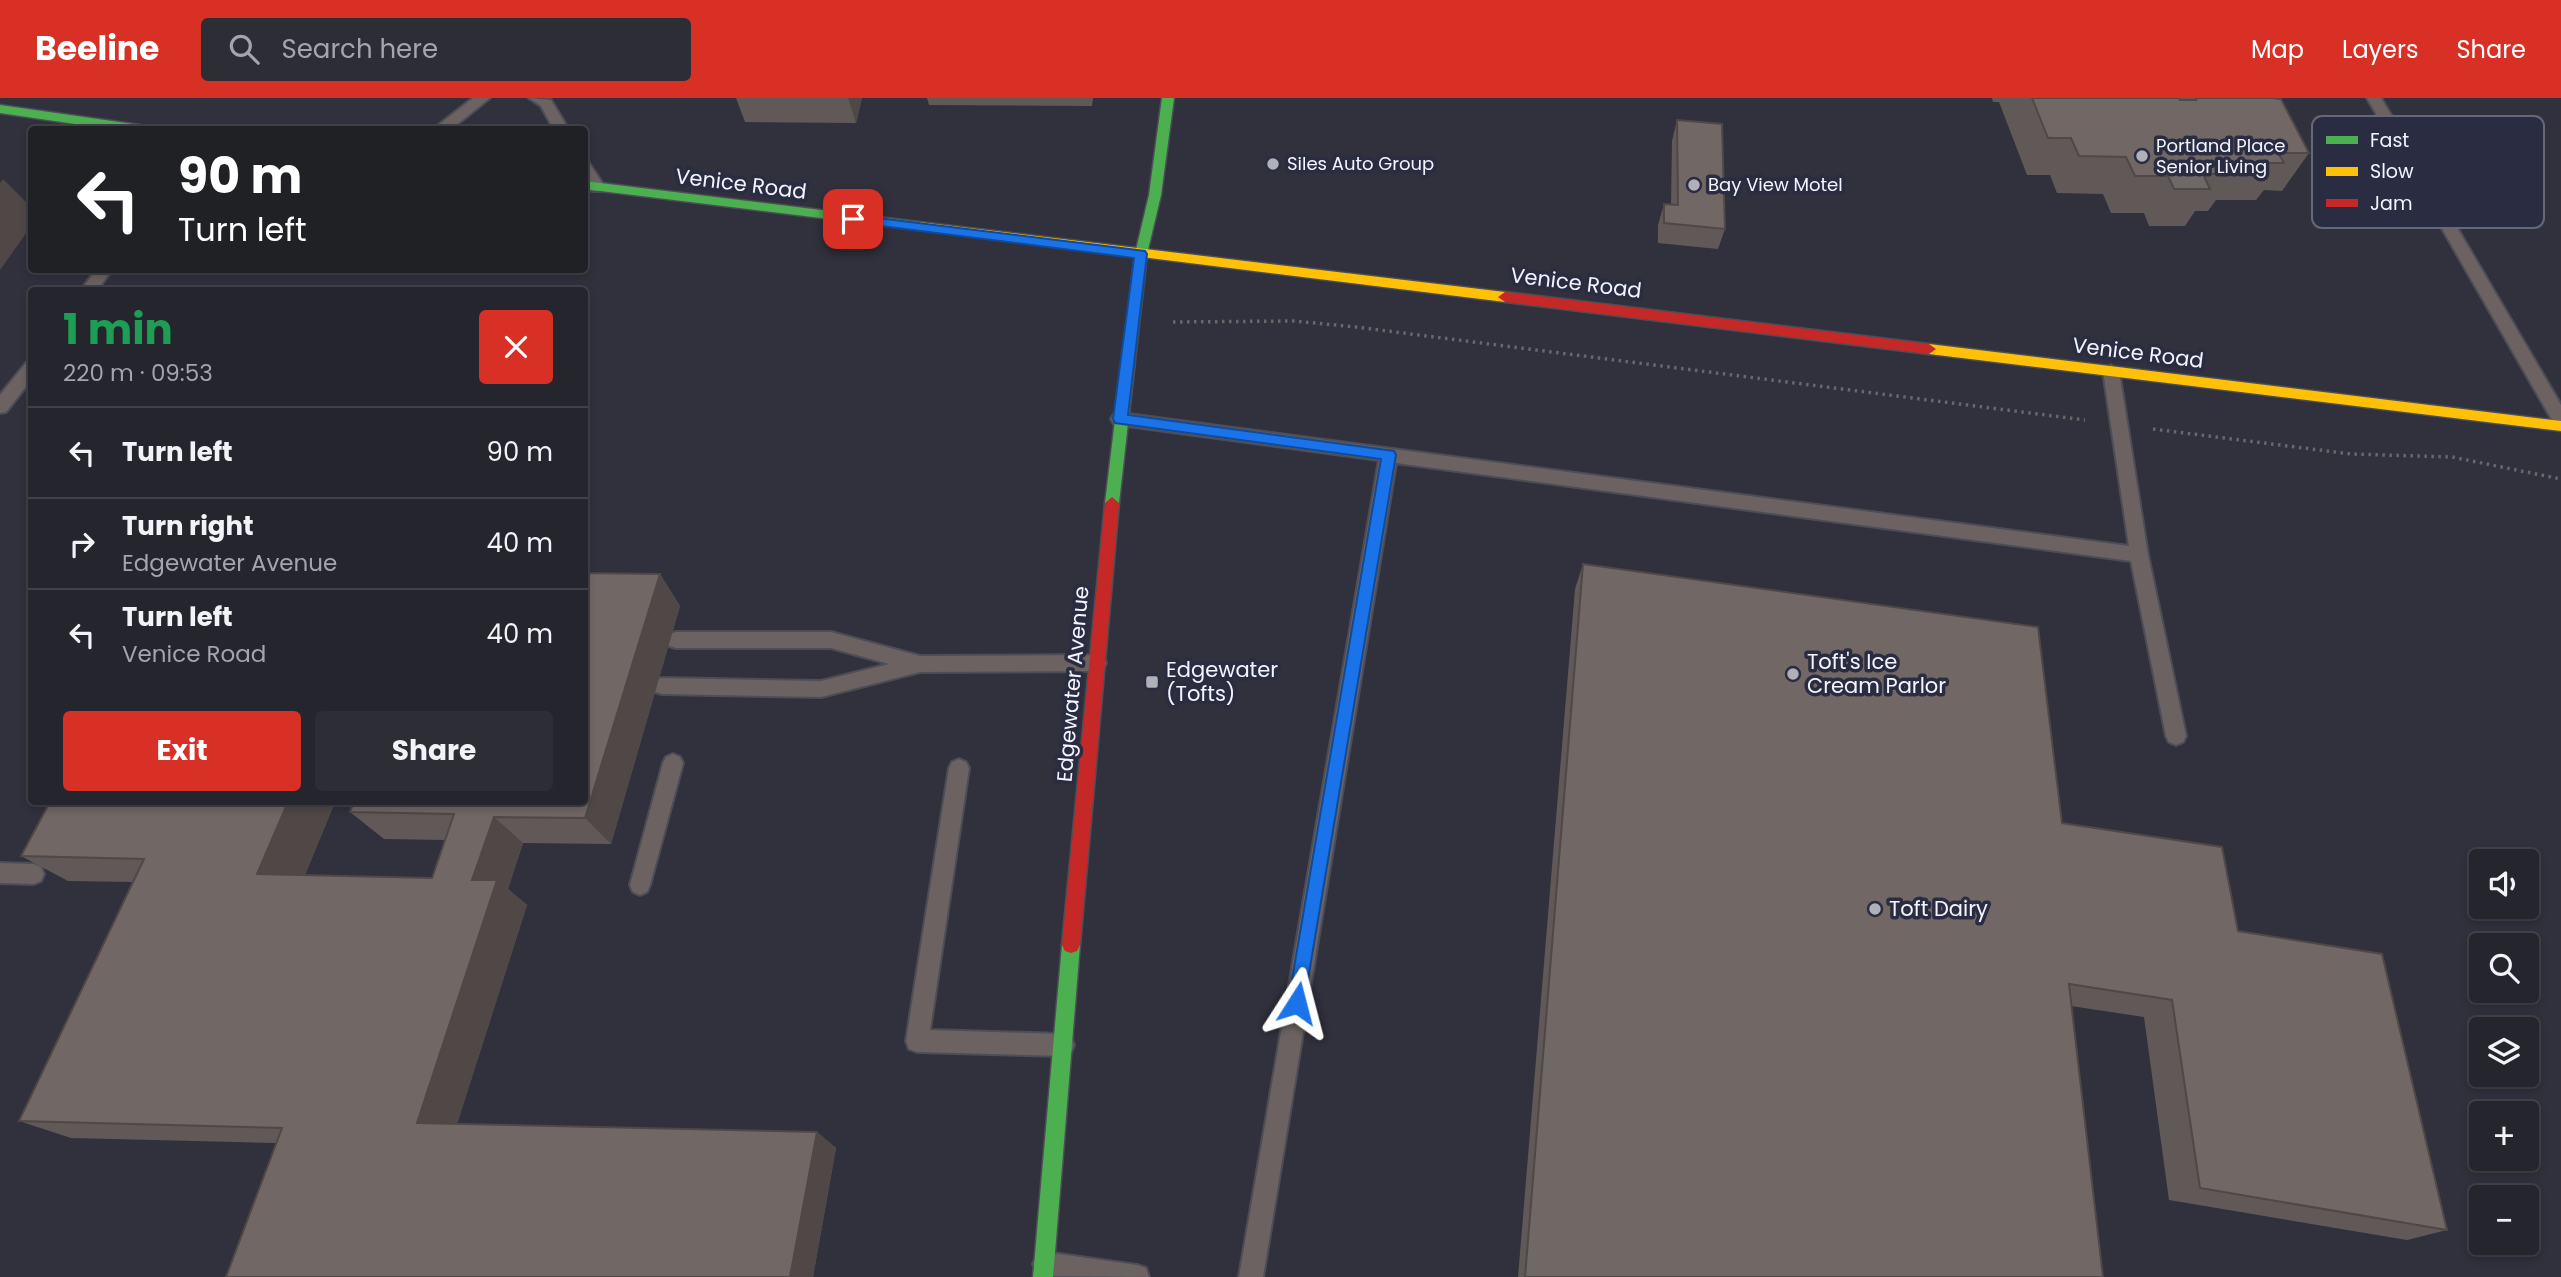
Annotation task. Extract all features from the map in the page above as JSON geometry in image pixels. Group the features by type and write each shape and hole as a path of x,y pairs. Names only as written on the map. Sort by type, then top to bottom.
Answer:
{"main road":[{"name":"Edgewater Avenue","path":"1044,1270 1096,663 1120,419 1141,254 1155,195 1168,98"},
{"path":"0,109 119,126"},
{"name":"Venice Road","path":"591,186 2561,426"}],"lane":[{"path":"444,126 483,98"},
{"path":"536,98 546,103 560,126"},
{"path":"2374,98 2384,116"},
{"path":"2449,228 2561,420"},
{"path":"2111,371 2139,555 2176,736"},
{"path":"0,407 28,372"},
{"path":"1120,419 2139,555"},
{"path":"1251,1277 1389,455"},
{"path":"676,640 831,640 920,664"},
{"path":"662,686 821,689 920,664 1096,663"},
{"path":"640,886 673,763"},
{"path":"959,768 917,1041 1063,1045"},
{"path":"0,873 34,874"},
{"path":"1044,1270 1137,1277"}],"path":[{"path":"1188,321 1294,321 1356,327 2351,454 2452,457 2561,479"}],"building":[{"path":"2032,98 2281,99 2309,153 2278,153 2284,163 2229,163 2234,174 2203,174 2210,189 2174,189 2168,176 2135,176 2126,157 2079,156 2071,138 2048,138"},
{"name":"Bay View Motel","path":"1677,120 1722,124 1725,229 1664,223 1664,204 1678,205"},
{"name":"Toft Dairy","path":"1583,564 2038,627 2062,823 2222,847 2238,931 2382,954 2447,1230 2200,1188 2172,1000 2069,984 2103,1277 1525,1277"},
{"path":"588,573 660,574 585,818 494,817 472,880 497,880 417,1123 817,1132 790,1277 226,1277 282,1128 19,1121 144,859 21,856 48,805 287,805 257,874 432,878 454,814 350,812 353,805 588,805"}],"traffic: fast":[{"path":"1112,503 1141,254 1155,195 1168,98"},
{"path":"0,109 119,126"},
{"path":"588,185 919,226"},
{"path":"1043,1277 1071,945"}],"traffic: slow":[{"path":"919,226 1505,297"},
{"path":"1929,349 2561,426"}],"traffic: jam":[{"path":"1505,297 1929,349"},
{"path":"1071,945 1112,503"}],"place":[{"name":"Portland Place Senior Living","path":"2142,156"},
{"name":"Siles Auto Group","path":"1273,164"},
{"name":"Bay View Motel","path":"1694,185"},
{"name":"Toft's Ice Cream Parlor","path":"1793,674"},
{"name":"Edgewater (Tofts)","path":"1152,682"},
{"name":"Toft Dairy","path":"1875,909"}],"route":[{"path":"853,219 1141,254 1120,419 1389,455 1297,1003"}]}
